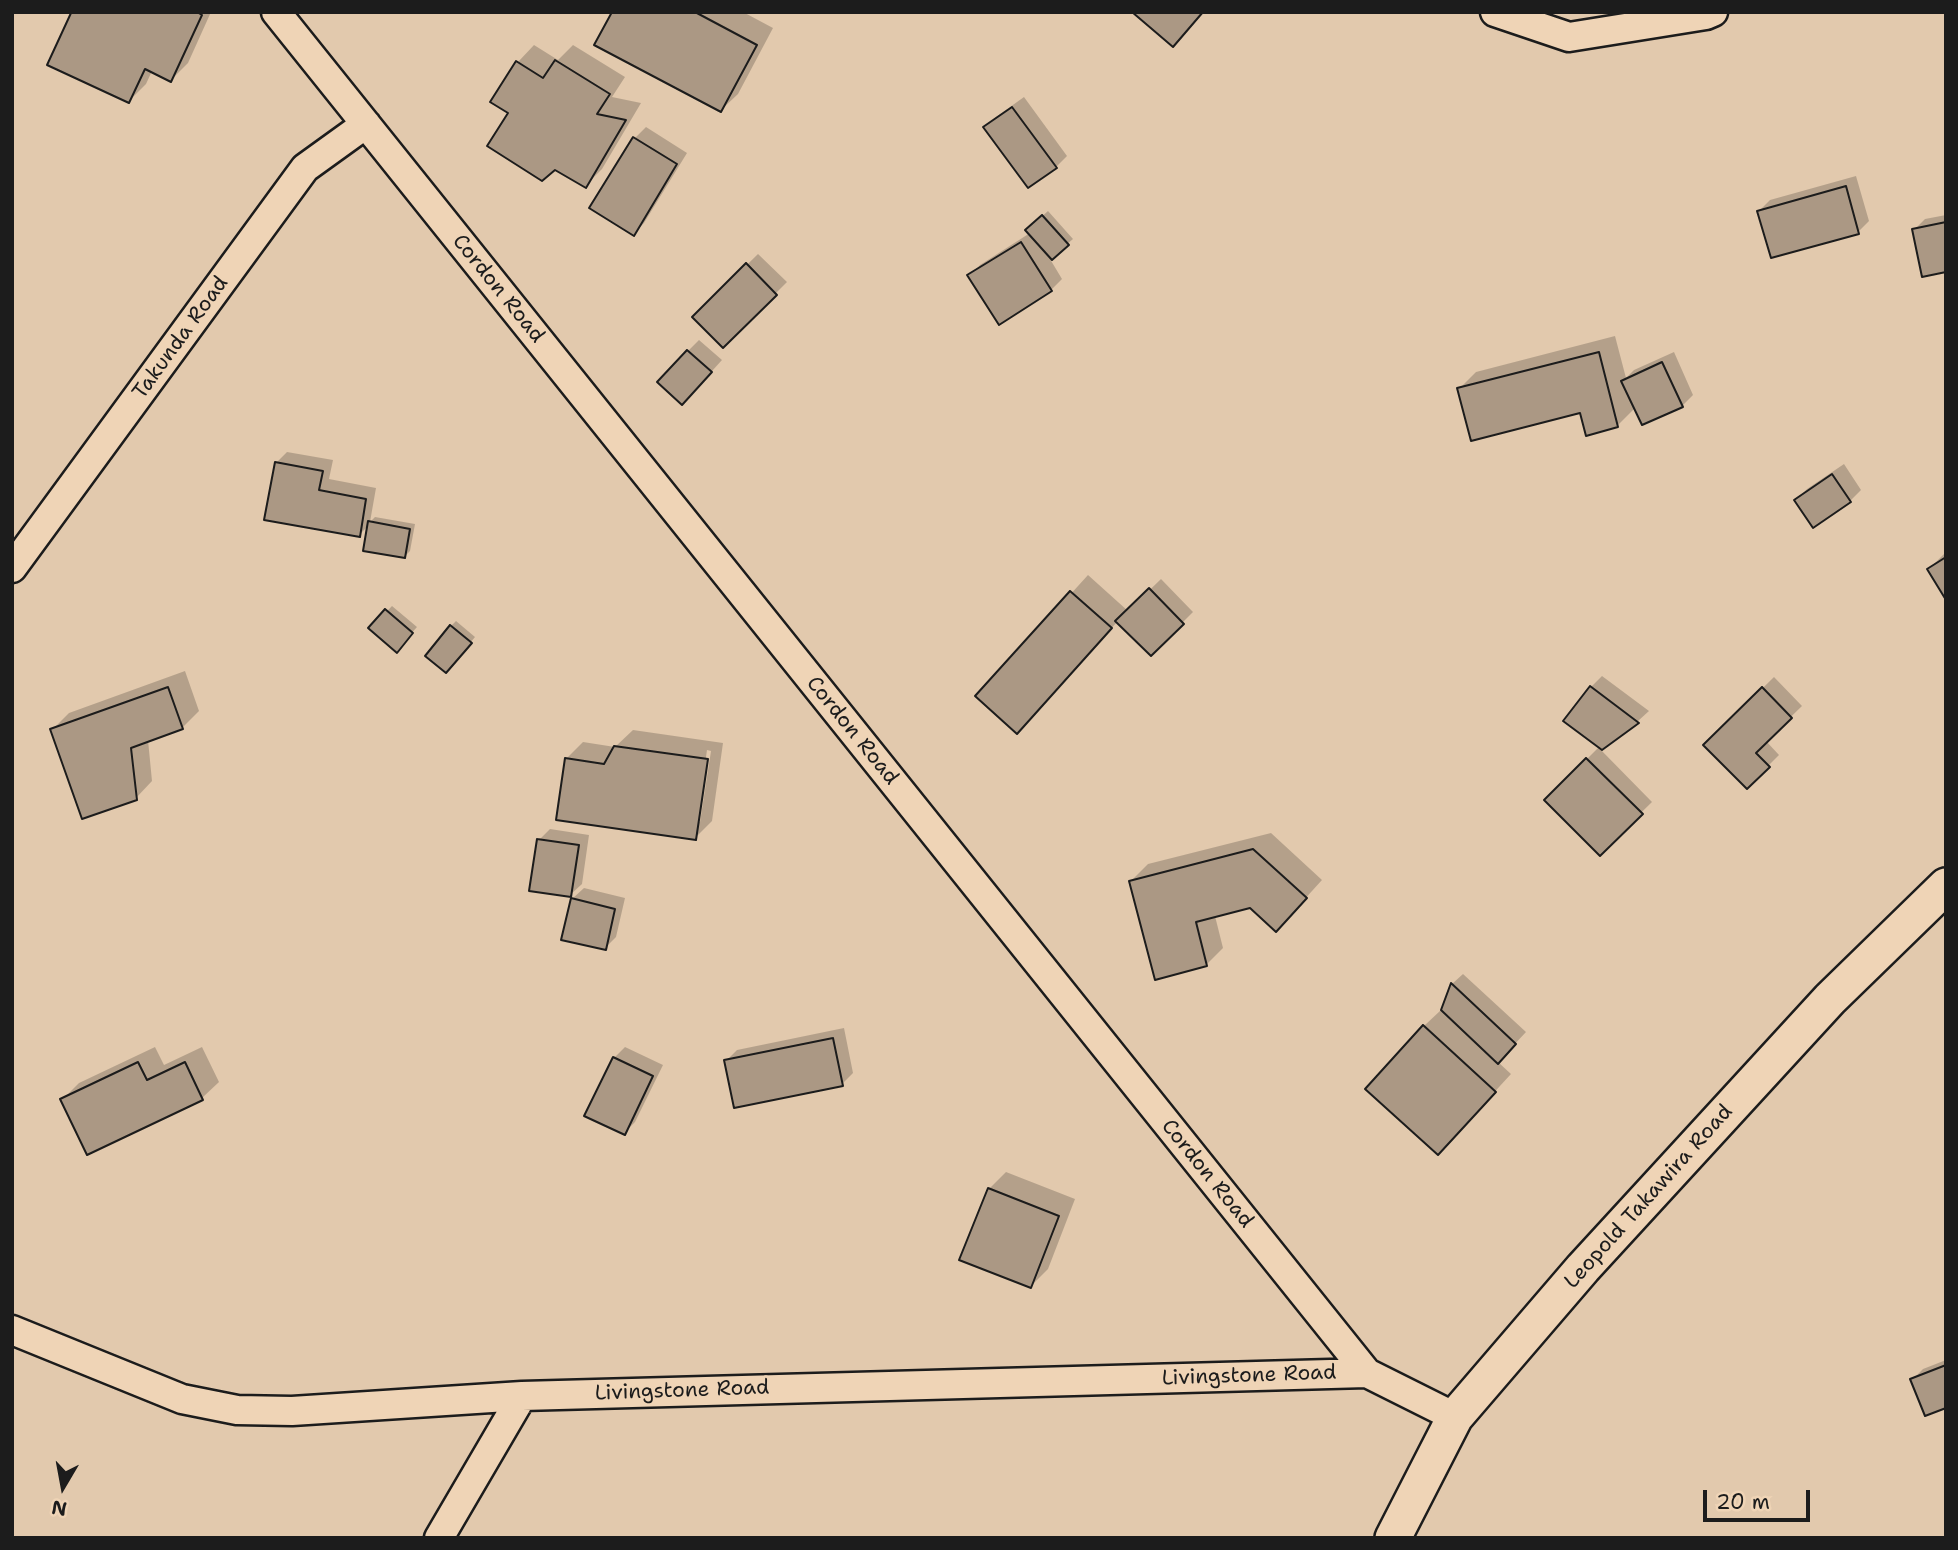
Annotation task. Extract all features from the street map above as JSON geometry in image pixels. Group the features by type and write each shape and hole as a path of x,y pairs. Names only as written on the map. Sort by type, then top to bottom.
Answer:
{"street":[{"name":"Cordon Road","path":"276,12 1367,1373 1455,1416"},
{"path":"1495,12 1569,37 1713,12"},
{"name":"Takunda Road","path":"12,568 306,168 366,124"},
{"name":"Leopold Takawira Road","path":"1393,1538 1455,1416 1583,1268 1830,999 1946,886"},
{"name":"Livingstone Road","path":"12,1330 182,1399 237,1410 292,1411 523,1396 1367,1373"},
{"path":"439,1538 523,1396"}],"building":[{"path":"197,12 202,15 171,82 145,69 129,103 47,65 71,13"},
{"path":"612,12 695,12 757,45 721,112 594,45"},
{"path":"1132,12 1203,12 1173,47"},
{"path":"555,60 610,94 597,114 626,120 586,188 555,170 542,181 487,146 508,113 490,102 516,61 543,78"},
{"path":"1012,107 1057,168 1028,188 983,127"},
{"path":"633,137 677,164 634,236 589,208"},
{"path":"1846,186 1859,234 1771,258 1757,211"},
{"path":"1042,215 1069,245 1052,260 1025,230"},
{"path":"1946,222 1946,272 1922,277 1912,229"},
{"path":"1021,242 1052,291 999,325 967,275"},
{"path":"746,263 777,295 723,348 692,317"},
{"path":"687,350 712,372 682,405 657,382"},
{"path":"1599,352 1618,427 1586,436 1580,413 1471,441 1457,388"},
{"path":"1662,362 1683,407 1642,425 1621,381"},
{"path":"275,462 323,471 319,490 366,499 360,537 264,520"},
{"path":"1832,474 1851,502 1813,528 1794,500"},
{"path":"368,521 410,529 405,558 363,551"},
{"path":"1946,557 1946,600 1927,569"},
{"path":"1149,588 1184,624 1151,656 1115,621"},
{"path":"1070,591 1112,628 1017,734 975,696"},
{"path":"385,609 413,633 397,653 368,628"},
{"path":"450,625 472,643 446,673 425,656"},
{"path":"1590,686 1639,723 1602,750 1563,721"},
{"path":"168,687 183,729 131,748 137,800 82,819 50,729"},
{"path":"1762,687 1792,718 1756,753 1770,767 1747,789 1703,745"},
{"path":"614,746 708,759 696,840 556,820 565,758 604,764"},
{"path":"1586,758 1643,814 1600,856 1544,800"},
{"path":"537,839 579,845 571,897 529,891"},
{"path":"1253,849 1307,898 1276,932 1250,908 1196,922 1207,966 1155,980 1129,881"},
{"path":"571,898 615,909 606,950 561,940"},
{"path":"1451,983 1516,1044 1498,1064 1441,1010"},
{"path":"1423,1025 1496,1092 1438,1155 1365,1089"},
{"path":"833,1038 843,1086 734,1108 724,1060"},
{"path":"613,1057 653,1076 625,1135 584,1116"},
{"path":"138,1062 147,1080 185,1062 203,1100 87,1155 60,1099"},
{"path":"988,1188 1059,1216 1031,1288 959,1260"},
{"path":"1946,1365 1946,1408 1925,1416 1910,1379"}]}
